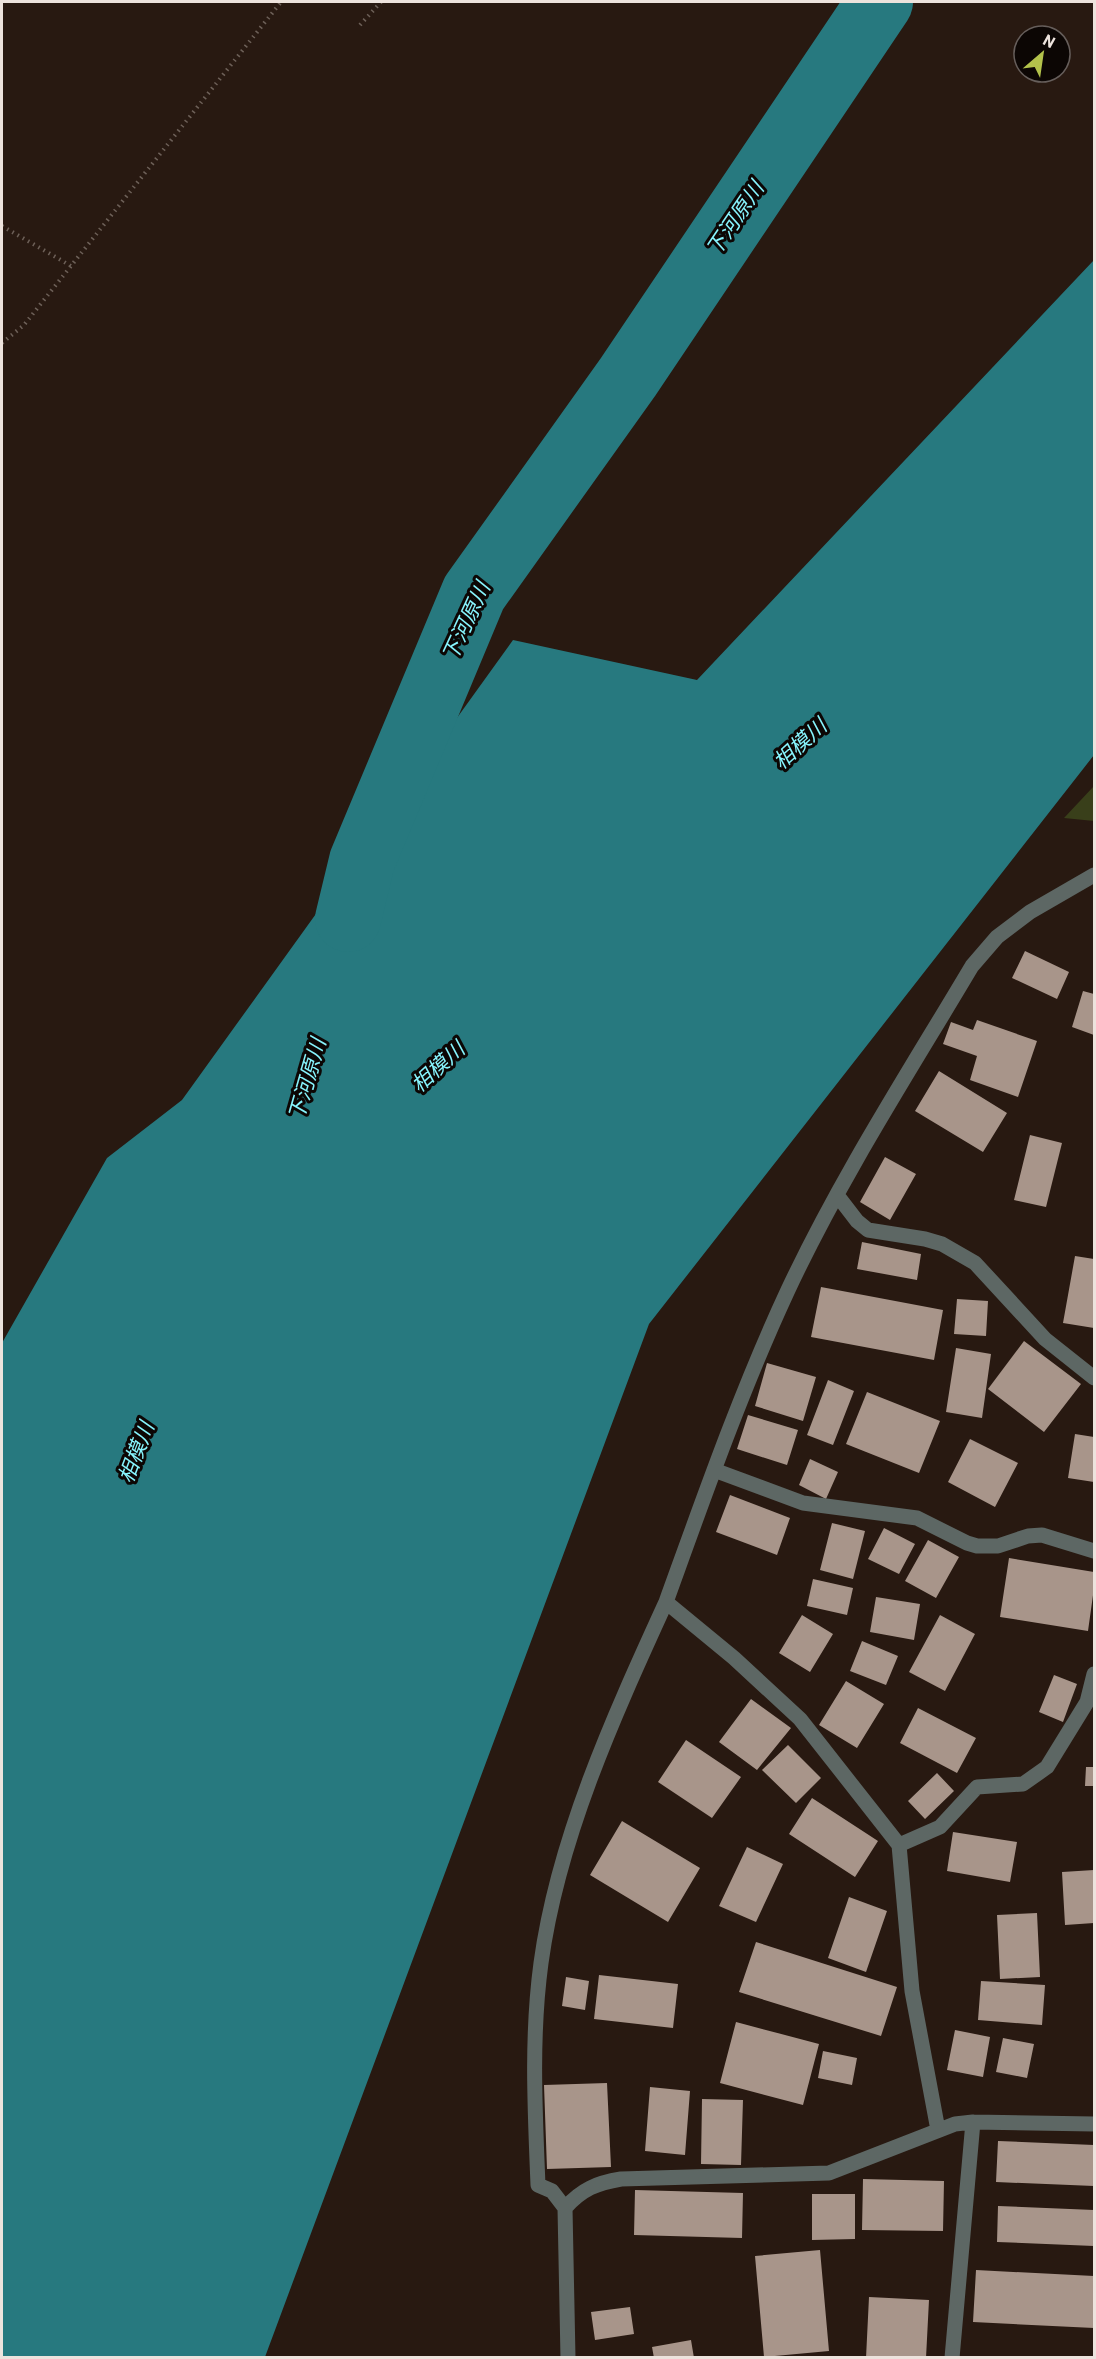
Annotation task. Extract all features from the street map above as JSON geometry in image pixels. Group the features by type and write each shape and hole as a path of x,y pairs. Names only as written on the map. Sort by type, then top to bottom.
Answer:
{"street":[{"path":"568,2358 565,2208 552,2191 538,2185 534,2052 541,1961 561,1873 594,1768 628,1685 666,1602 714,1470 788,1289 837,1195 972,966 998,937 1029,912 1095,875"},
{"path":"837,1195 857,1221 868,1230 942,1244 975,1263 1044,1339 1095,1378"},
{"path":"714,1470 803,1503 917,1518 967,1544 998,1546 1028,1536 1042,1535 1095,1551"},
{"path":"666,1602 734,1658 800,1719 899,1845 912,1991 938,2130"},
{"path":"899,1845 940,1827 977,1787 1023,1784 1047,1767 1087,1702 1095,1674"},
{"path":"565,2208 590,2186 621,2179 829,2172 955,2124 973,2122 1095,2124"},
{"path":"952,2358 973,2122"}],"path":[{"path":"2,343 24,325 281,2"},
{"path":"360,25 381,2"},
{"path":"2,226 71,266"}],"green space":[{"path":"1094,786 1094,821 1064,818"}],"water":[{"name":"相模川","path":"1094,260 1094,755 649,1324 265,2357 2,2357 2,1343 107,1158 182,1100 513,640 697,680"}],"building":[{"path":"1025,951 1069,972 1057,999 1012,978"},
{"path":"1083,991 1094,994 1094,1035 1072,1027"},
{"path":"977,1020 1037,1041 1018,1097 970,1080 977,1056 943,1044 951,1022 973,1030"},
{"path":"939,1071 1007,1113 983,1152 915,1111"},
{"path":"1030,1135 1062,1143 1046,1207 1014,1200"},
{"path":"885,1157 916,1174 890,1220 860,1202"},
{"path":"862,1242 921,1254 917,1280 857,1269"},
{"path":"1075,1256 1094,1259 1094,1328 1063,1323"},
{"path":"821,1287 943,1310 934,1360 811,1337"},
{"path":"957,1299 988,1301 986,1336 954,1334"},
{"path":"1024,1341 1081,1384 1044,1432 988,1389"},
{"path":"956,1348 991,1354 982,1418 946,1412"},
{"path":"767,1363 816,1377 803,1421 755,1406"},
{"path":"828,1380 854,1391 833,1445 807,1435"},
{"path":"867,1392 940,1421 919,1473 846,1444"},
{"path":"748,1415 798,1430 787,1465 737,1449"},
{"path":"1075,1434 1094,1437 1094,1482 1068,1478"},
{"path":"970,1439 1018,1463 995,1507 948,1482"},
{"path":"810,1459 838,1472 826,1499 799,1485"},
{"path":"730,1495 790,1518 777,1555 716,1532"},
{"path":"832,1523 865,1531 853,1579 820,1570"},
{"path":"884,1528 915,1544 899,1574 868,1559"},
{"path":"928,1540 959,1557 936,1598 905,1581"},
{"path":"1009,1558 1094,1572 1088,1631 1000,1617"},
{"path":"813,1579 853,1588 847,1615 807,1606"},
{"path":"876,1597 920,1604 914,1640 870,1632"},
{"path":"802,1615 833,1634 810,1672 779,1653"},
{"path":"940,1615 975,1634 945,1691 909,1672"},
{"path":"862,1641 898,1656 886,1685 850,1671"},
{"path":"1054,1675 1077,1684 1063,1722 1039,1712"},
{"path":"846,1681 884,1704 857,1748 819,1725"},
{"path":"751,1699 791,1728 757,1770 719,1742"},
{"path":"918,1708 976,1738 957,1773 900,1743"},
{"path":"686,1740 741,1777 712,1818 658,1782"},
{"path":"788,1745 821,1778 796,1803 762,1770"},
{"path":"1086,1767 1094,1767 1094,1786 1085,1786"},
{"path":"937,1773 954,1791 925,1819 908,1801"},
{"path":"812,1798 878,1841 855,1877 789,1834"},
{"path":"622,1821 700,1868 668,1922 590,1875"},
{"path":"953,1832 1017,1842 1010,1882 947,1871"},
{"path":"747,1847 783,1864 756,1922 719,1906"},
{"path":"1094,1870 1094,1923 1065,1925 1062,1872"},
{"path":"849,1897 887,1911 866,1972 828,1958"},
{"path":"1037,1913 1040,1977 1000,1979 997,1915"},
{"path":"756,1942 897,1987 881,2036 739,1992"},
{"path":"599,1975 678,1984 673,2028 594,2019"},
{"path":"566,1977 589,1981 585,2010 562,2006"},
{"path":"981,1981 1045,1985 1042,2025 978,2020"},
{"path":"736,2022 819,2044 803,2105 720,2083"},
{"path":"955,2030 990,2037 983,2077 947,2070"},
{"path":"1003,2038 1034,2044 1027,2078 996,2072"},
{"path":"823,2051 857,2058 852,2085 818,2078"},
{"path":"607,2083 611,2167 547,2169 544,2085"},
{"path":"650,2087 690,2091 685,2155 645,2151"},
{"path":"702,2099 743,2100 741,2165 701,2164"},
{"path":"998,2141 1094,2145 1094,2186 996,2182"},
{"path":"863,2179 944,2181 943,2231 862,2230"},
{"path":"635,2190 743,2193 742,2238 634,2235"},
{"path":"812,2194 855,2194 855,2239 812,2240"},
{"path":"998,2206 1094,2210 1094,2246 997,2242"},
{"path":"820,2250 829,2351 764,2357 755,2256"},
{"path":"976,2270 1094,2276 1094,2328 973,2322"},
{"path":"869,2297 929,2300 926,2358 866,2358"},
{"path":"630,2307 634,2334 595,2340 591,2312"},
{"path":"691,2340 694,2358 654,2358 652,2347"}],"waterway":[{"name":"下河原川","path":"348,919 362,861 474,593 628,377 880,2"}]}
